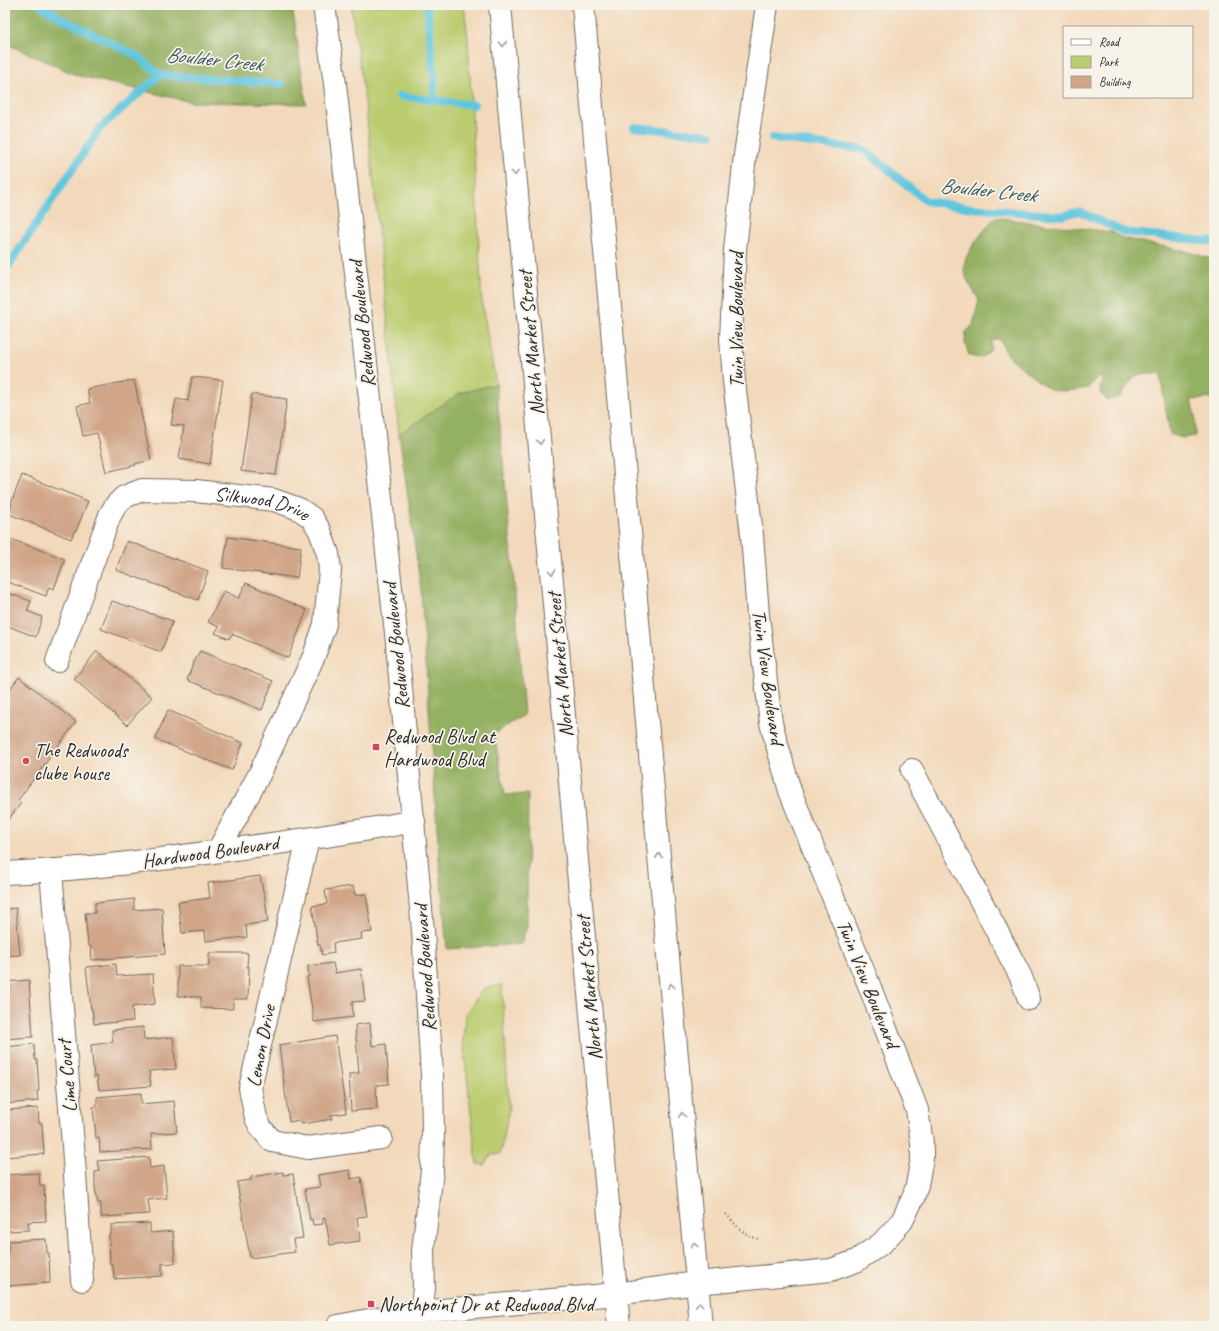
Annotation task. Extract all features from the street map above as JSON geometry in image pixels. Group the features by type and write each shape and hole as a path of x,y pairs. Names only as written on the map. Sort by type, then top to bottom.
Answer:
{"street":[{"name":"Redwood Boulevard","path":"324,5 335,84 396,633 423,931 432,1075 432,1170 423,1251 424,1289 421,1312"},
{"name":"North Market Street","path":"500,5 619,1326"},
{"path":"583,5 701,1326"},
{"name":"Twin View Boulevard","path":"338,1326 395,1315 421,1312 616,1294 831,1270 856,1261 882,1243 902,1221 913,1198 922,1158 922,1137 917,1110 869,985 790,791 771,723 758,615 752,535 734,381 732,339 736,235 745,155 767,5"},
{"name":"Silkwood Drive","path":"56,661 110,515 116,505 124,497 142,490 196,491 246,496 274,500 299,509 312,518 320,531 328,554 330,570 325,624 314,656 260,773 218,851"},
{"path":"912,770 1021,977 1029,999"},
{"name":"Hardwood Boulevard","path":"5,873 51,871 153,860 308,839 414,822"},
{"name":"Lemon Drive","path":"308,839 250,1088 256,1118 261,1128 272,1141 293,1146 308,1148 381,1138"},
{"name":"Lime Court","path":"51,871 73,1144 82,1280"}],"path":[{"path":"726,1214 744,1233 752,1238 758,1239"}],"green space":[{"path":"5,5 197,5 293,12 306,104 191,102 76,75 5,43"},
{"path":"351,5 464,5 468,39 482,304 496,384 460,393 399,434 366,108"},
{"path":"995,217 1112,232 1122,238 1189,252 1214,260 1214,398 1191,400 1195,416 1195,436 1182,438 1170,434 1160,374 1135,375 1120,397 1108,400 1100,393 1102,377 1097,377 1088,388 1057,391 1049,388 1009,356 998,338 991,341 991,350 983,356 978,358 969,355 965,343 966,332 973,325 979,300 966,277 964,263 975,242"},
{"path":"496,384 513,569 524,715 494,734 505,795 528,794 527,926 521,944 447,949 439,858 421,589 399,434 460,393"},
{"path":"502,985 509,1110 500,1154 492,1154 484,1165 477,1164 463,1042 465,1014 484,988"}],"building":[{"path":"192,377 223,380 210,464 179,459 184,426 171,425 176,399 188,401"},
{"path":"134,380 151,460 106,472 97,433 83,436 77,406 90,403 87,389"},
{"path":"252,394 287,399 276,475 241,471"},
{"path":"22,475 88,501 76,531 75,530 71,539 9,514 11,503"},
{"path":"5,537 65,559 54,589 49,587 46,596 5,581"},
{"path":"228,537 301,547 297,578 223,568"},
{"path":"127,541 208,571 198,600 116,570"},
{"path":"246,583 307,610 288,658 232,634 229,639 215,633 219,627 208,622 224,591 239,598"},
{"path":"5,592 31,601 27,611 42,617 36,637 5,625"},
{"path":"112,601 173,621 161,652 101,629"},
{"path":"97,651 152,697 127,725 74,679"},
{"path":"200,651 273,681 262,710 187,680"},
{"name":"The Redwoods clube house","path":"19,677 76,722 18,800 21,803 5,824 5,695"},
{"path":"168,710 243,743 232,770 155,739"},
{"path":"260,876 264,891 268,922 246,925 247,937 206,941 205,931 182,933 178,902 210,898 208,883"},
{"path":"353,886 355,895 366,894 372,932 361,933 362,939 333,943 334,953 322,955 320,945 318,945 312,906 327,904 325,890"},
{"path":"134,899 134,910 162,908 165,954 92,960 91,947 88,945 85,913 95,913 95,903"},
{"path":"16,908 20,955 5,956 5,909"},
{"path":"209,953 248,953 248,999 233,999 233,1009 201,1008 201,997 178,996 178,966 209,966"},
{"path":"333,963 335,973 361,969 365,1001 352,1002 353,1017 314,1022 307,977 309,976 308,966"},
{"path":"116,964 117,976 153,974 155,1004 132,1007 133,1021 94,1024 86,967"},
{"path":"29,980 33,1037 5,1039 5,982"},
{"path":"370,1023 372,1046 386,1044 389,1084 376,1085 377,1109 351,1111 349,1074 359,1073 355,1025"},
{"path":"143,1027 144,1040 173,1037 176,1069 149,1071 151,1086 99,1090 97,1076 94,1077 91,1045 113,1042 112,1030"},
{"path":"335,1036 346,1113 331,1115 332,1119 302,1124 299,1120 289,1122 279,1045"},
{"path":"34,1044 35,1060 37,1060 39,1091 37,1091 38,1101 5,1104 5,1047"},
{"path":"141,1093 141,1104 174,1101 177,1132 151,1134 152,1149 100,1152 99,1138 96,1138 93,1107 97,1106 97,1097"},
{"path":"38,1108 39,1123 42,1123 44,1154 5,1157 5,1110"},
{"path":"149,1157 150,1168 164,1166 167,1198 148,1200 150,1214 101,1217 101,1203 98,1203 95,1188 95,1172 99,1171 97,1161"},
{"path":"350,1170 351,1179 361,1177 367,1216 357,1217 360,1241 330,1245 325,1217 323,1218 323,1224 313,1225 312,1219 310,1220 305,1189 320,1187 318,1175"},
{"path":"283,1172 283,1175 293,1174 303,1238 293,1239 295,1252 250,1258 237,1182 251,1180 251,1177"},
{"path":"39,1173 40,1186 44,1186 46,1221 28,1222 29,1230 5,1231 5,1175"},
{"path":"150,1223 150,1233 173,1231 175,1263 162,1264 162,1276 114,1279 113,1266 110,1265 109,1234 111,1234 111,1225"},
{"path":"46,1239 47,1253 49,1253 50,1283 5,1286 5,1256 8,1255 8,1241"}],"waterway":[{"name":"Boulder Creek","path":"40,5 61,18 137,56 160,75 282,84"},
{"path":"427,5 434,75 434,100"},
{"path":"5,271 100,128 160,75"},
{"name":"Boulder Creek","path":"399,96 474,105"},
{"name":"Boulder Creek","path":"634,127 710,135"},
{"name":"Boulder Creek","path":"772,138 865,150 926,201 971,208 1062,216 1079,211 1124,232 1214,242"}],"place":[{"name":"Redwood Blvd at Hardwood Blvd","path":"376,747"},
{"name":"The Redwoods clube house","path":"26,761"},
{"name":"Northpoint Dr at Redwood Blvd","path":"371,1304"}]}
